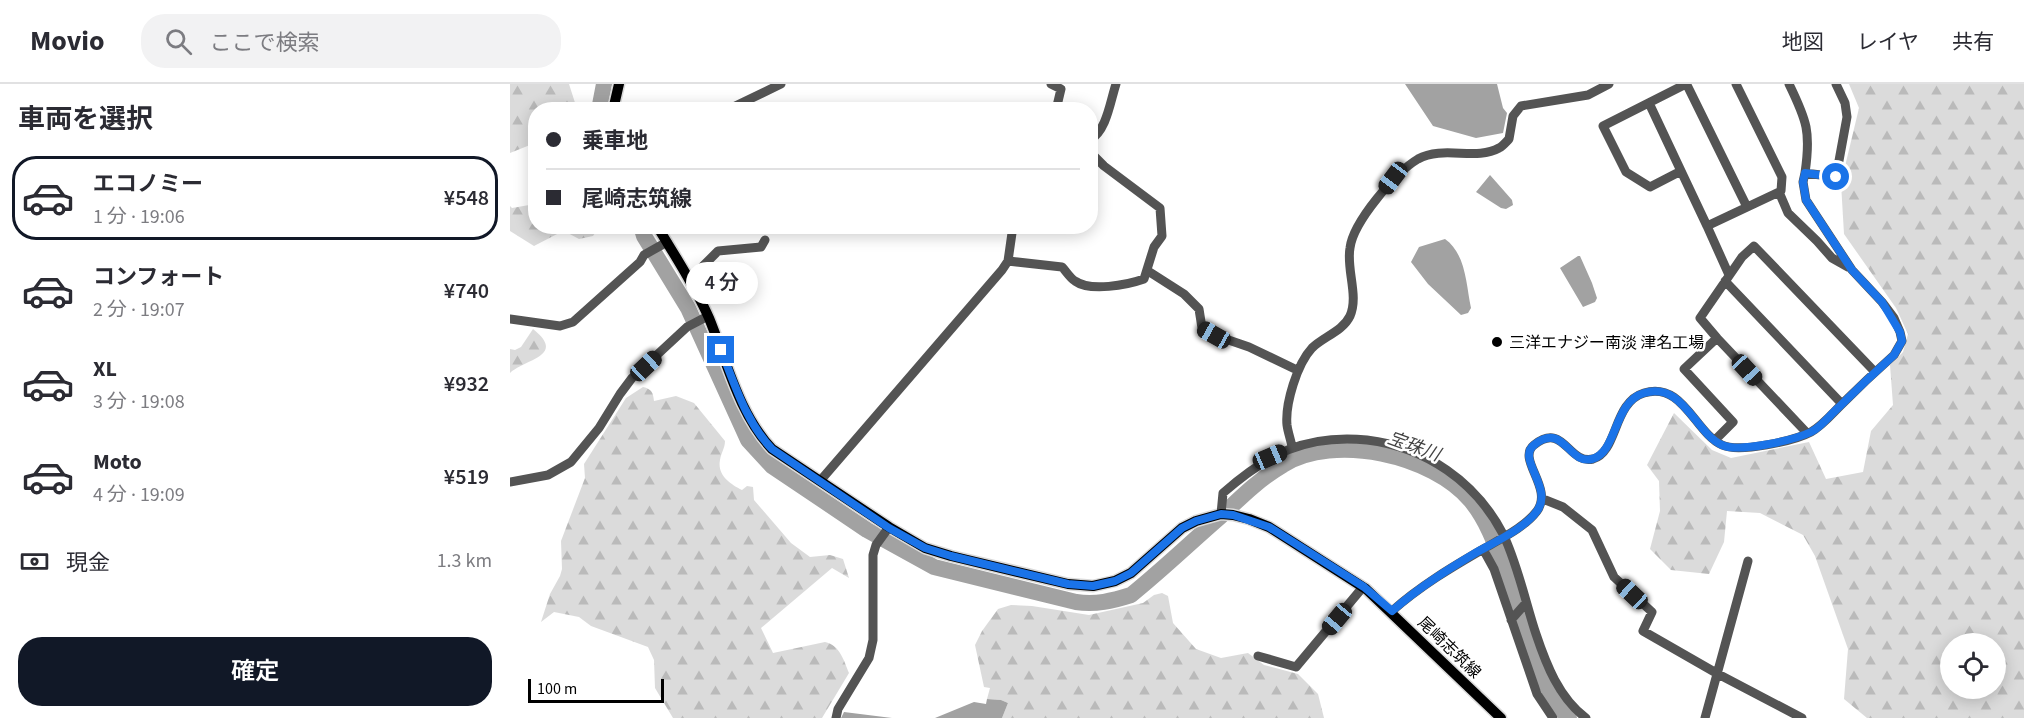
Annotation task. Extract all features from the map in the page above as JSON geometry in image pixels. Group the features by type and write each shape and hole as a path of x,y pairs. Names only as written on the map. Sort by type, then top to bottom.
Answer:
{"main road":[{"path":"615,102 619,84"},
{"name":"尾崎志筑線","path":"660,234 663,245 689,280 758,434 772,449 888,530 925,548 951,556 1068,584 1093,586 1115,581 1131,573 1182,528 1221,509 1269,527 1364,587 1392,611 1501,718"}],"street":[{"path":"744,102 781,84"},
{"path":"1051,84 1061,89 1058,102"},
{"path":"1098,135 1116,84"},
{"path":"1292,447 1287,424 1289,403 1297,370 1311,349 1343,326 1349,318 1352,308 1349,248 1374,203 1393,178 1418,159 1429,154 1484,152 1498,149 1509,139 1513,116 1521,106 1588,95 1609,84"},
{"path":"1681,171 1650,187 1626,172 1603,126 1686,84 1747,207"},
{"path":"1707,226 1781,191 1782,177 1736,84"},
{"path":"1392,611 1423,586 1502,538 1537,512 1543,500 1541,486 1530,463 1528,452 1532,446 1541,441 1557,439 1563,441 1578,457 1590,460 1595,458 1604,452 1628,404 1644,393 1659,392 1674,397 1715,440 1724,446 1735,448 1786,440 1813,431 1898,349 1902,341 1900,332 1882,302 1852,270 1806,200 1803,182 1808,151 1808,129 1789,84"},
{"path":"1805,173 1836,177 1847,117 1845,103 1836,84"},
{"path":"1649,103 1707,226 1727,278 1842,404"},
{"path":"1008,261 1062,267 1075,282 1095,287 1133,283 1144,279 1154,247 1162,236 1160,208 1098,160"},
{"path":"1779,192 1788,213 1832,258 1852,270"},
{"path":"820,481 993,281 1008,261 1012,234"},
{"path":"689,280 718,251 761,247 765,240"},
{"path":"510,319 560,326 573,322 640,262 644,255 663,245"},
{"path":"1808,433 1700,318 1742,256 1754,246 1875,372"},
{"path":"1148,271 1184,294 1199,309 1202,328 1297,370"},
{"path":"510,482 548,475 572,462 599,428 632,378 687,327 705,318"},
{"path":"1715,440 1733,422 1684,369 1717,338"},
{"path":"1221,509 1223,493 1246,472 1292,447 1328,440 1375,441 1408,450 1438,464 1467,486 1486,506 1502,538 1543,654 1560,691 1586,718"},
{"path":"1543,500 1563,507 1595,533 1614,577 1652,612 1643,631 1802,718"},
{"path":"836,718 838,709 869,658 874,630 873,555 876,545 888,530"},
{"path":"1484,548 1494,569 1537,694 1553,718"},
{"path":"1705,718 1748,561"},
{"path":"1258,656 1296,667 1364,587"},
{"path":"1511,620 1526,603"}],"green space":[{"path":"510,84 569,84 575,102 528,102 528,146 510,153"},
{"path":"1849,84 2024,84 2024,718 1867,718 1844,699 1848,649 1815,556 1803,535 1760,513 1727,511 1724,542 1709,574 1671,570 1650,549 1660,511 1659,481 1647,465 1674,413 1712,450 1731,458 1809,442 1826,479 1863,472 1871,431 1893,405 1890,365 1903,352 1908,334 1896,308 1844,234 1841,183 1859,108"},
{"path":"528,205 528,234 557,234 534,246 510,231 510,206 512,208"},
{"path":"570,234 594,234 593,236 579,239"},
{"path":"533,329 546,345 545,351 510,373 510,349 515,350 521,347"},
{"path":"643,387 652,392 654,401 676,396 694,403 725,441 720,465 722,475 742,490 747,486 753,487 754,500 791,543 810,557 830,555 843,559 849,578 832,568 761,628 773,653 825,642 834,646 841,654 849,673 822,718 673,718 655,688 654,660 648,647 591,626 579,617 554,612 541,622 550,594 562,569 561,541 585,478 584,464 626,398"},
{"path":"1162,593 1168,596 1173,623 1196,649 1221,658 1248,653 1264,665 1298,674 1318,694 1324,718 1002,718 1008,703 987,699 990,688 984,687 975,645 998,609 1011,605 1032,606 1089,615 1143,603 1154,595"}],"shaded area":[{"path":"1405,84 1497,84 1503,108 1507,113 1503,133 1476,138 1433,126"},
{"path":"1490,175 1512,200 1513,205 1506,209 1501,208 1476,192"},
{"path":"1445,239 1457,253 1466,280 1471,308 1468,313 1461,315 1428,284 1411,262 1419,247"},
{"path":"1580,256 1597,298 1595,302 1583,307 1560,268"},
{"path":"987,699 1008,703 1002,718 935,718 974,702 986,704"},
{"path":"844,712 892,718 841,718"}],"waterway":[{"name":"宝珠川","path":"601,102 604,84"},
{"name":"宝珠川","path":"643,234 688,308 748,440 772,466 867,530 934,567 1076,602 1097,603 1117,599 1131,595 1250,489 1283,465 1304,455 1329,451 1355,450 1382,454 1433,471 1454,485 1476,508 1486,523 1497,548 1538,666 1557,703 1569,718"}],"place":[{"name":"三洋エナジー南淡 津名工場","path":"1497,342"}],"route":[{"path":"721,350 747,413 758,434 772,449 889,528 925,548 1068,584 1093,586 1115,581 1131,573 1182,528 1208,517 1221,514 1233,515 1269,527 1364,587 1392,611 1437,576 1501,539 1537,512 1543,500 1541,486 1530,463 1528,452 1532,446 1541,441 1557,439 1563,441 1578,457 1590,460 1595,458 1604,452 1628,404 1644,393 1659,392 1674,397 1719,444 1724,446 1735,448 1786,440 1813,431 1894,355 1902,341 1894,318 1852,270 1804,195 1805,173 1836,177"}]}
